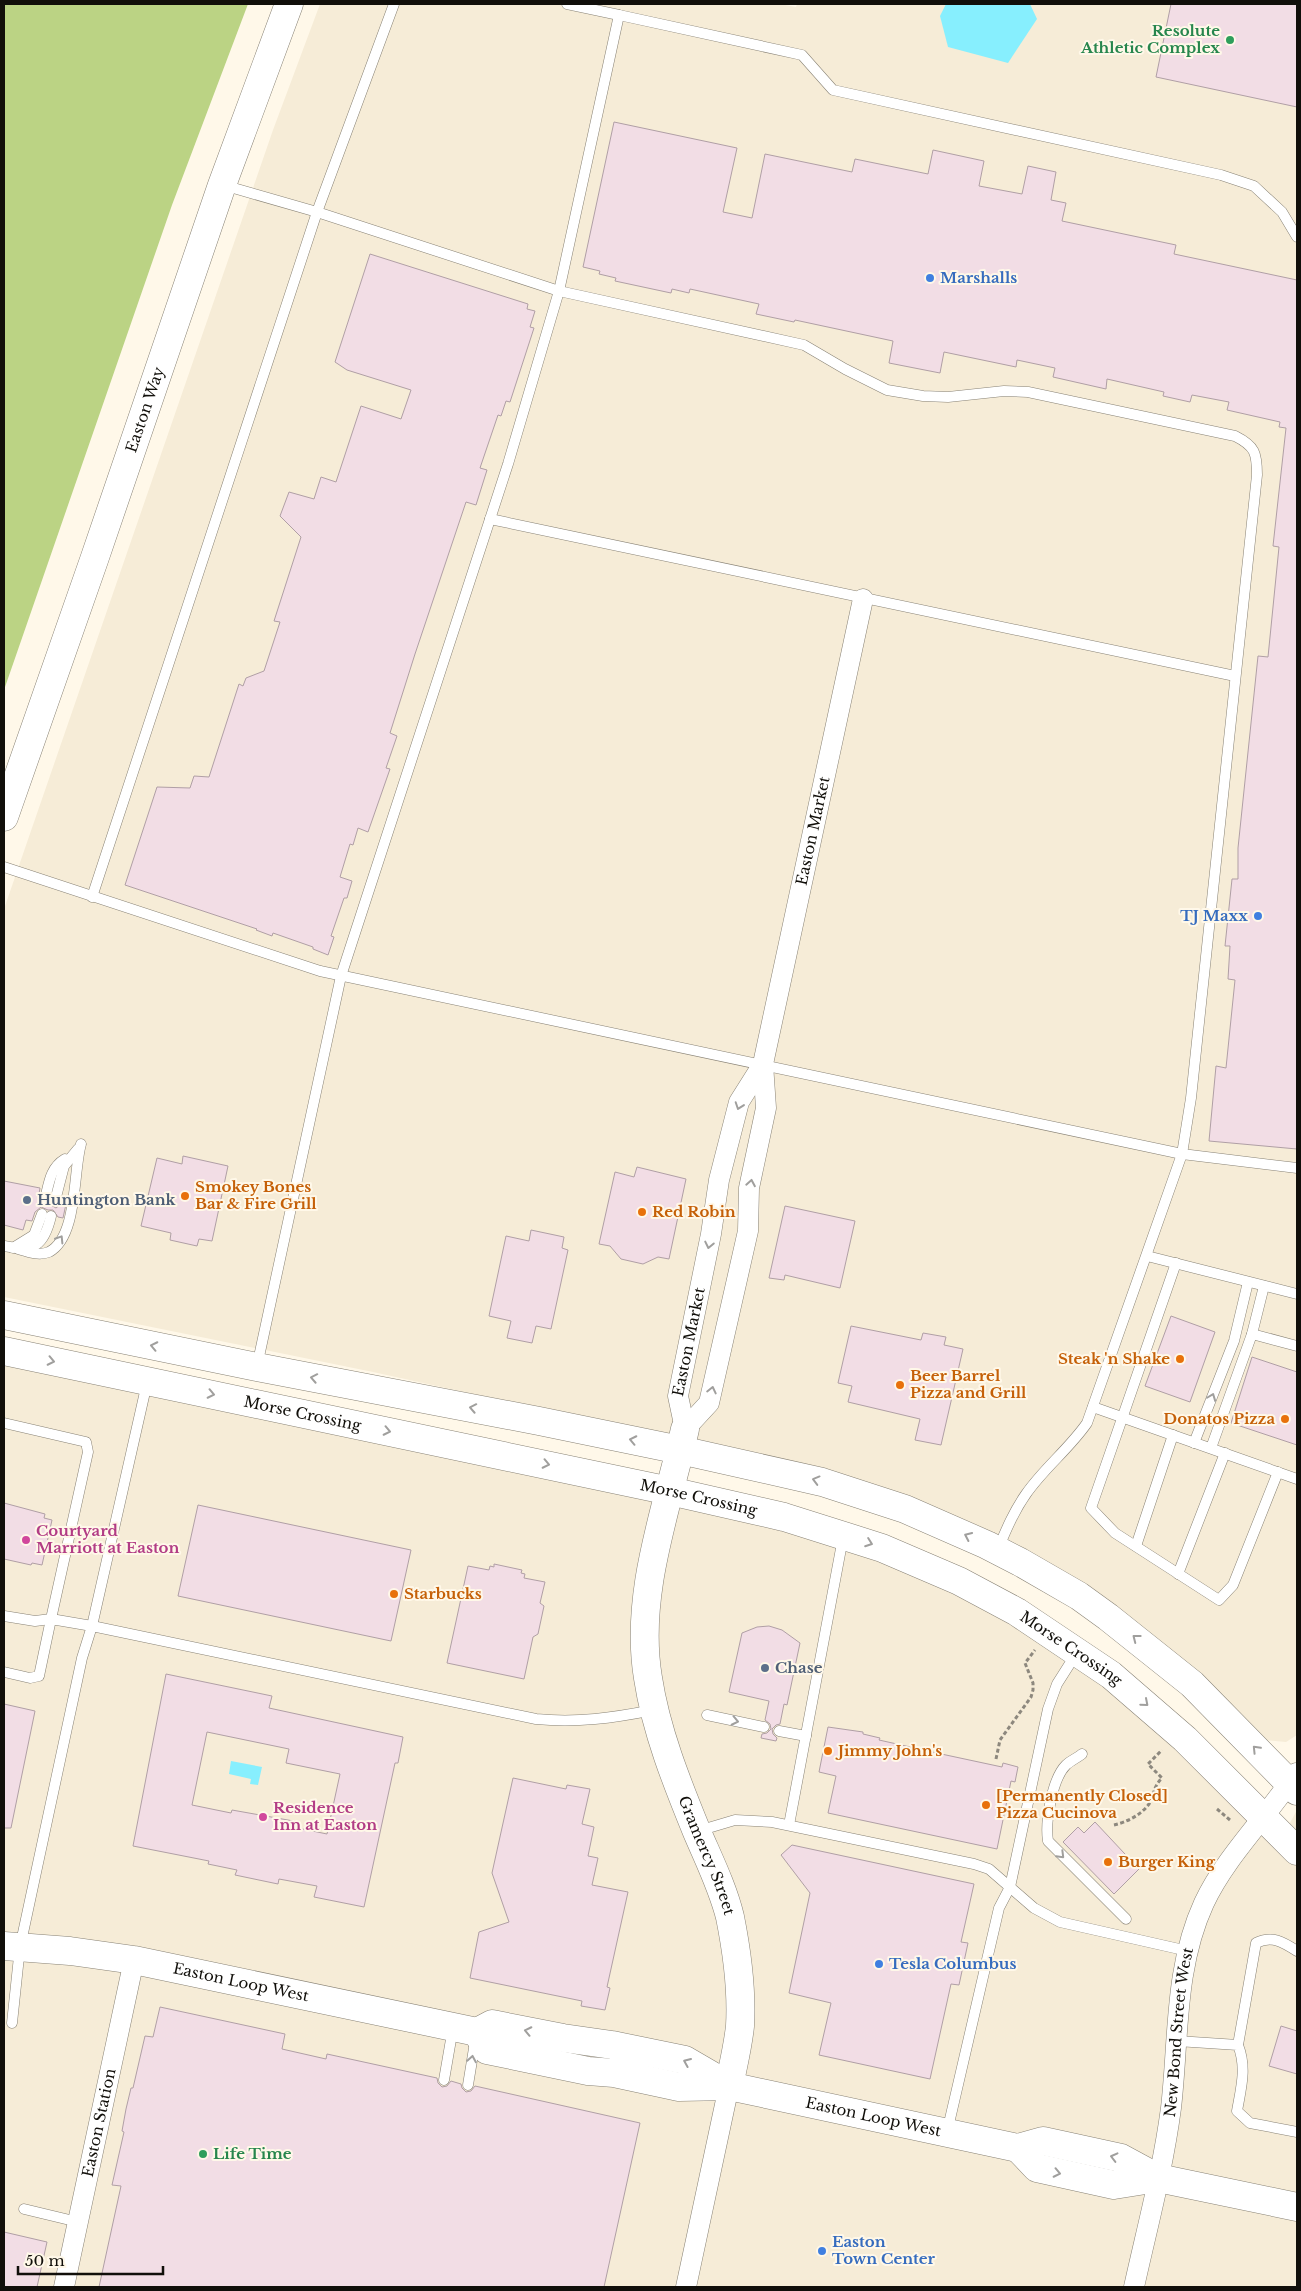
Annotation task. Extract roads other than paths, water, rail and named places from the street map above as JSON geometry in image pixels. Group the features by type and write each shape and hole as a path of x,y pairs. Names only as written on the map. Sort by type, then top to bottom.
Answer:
{"main road":[{"name":"Easton Way","path":"4,817 222,185 288,4"},
{"name":"Morse Crossing","path":"4,1315 257,1367 539,1420 683,1439 798,1476 850,1490 929,1518 997,1550 1079,1596 1137,1639 1218,1710 1285,1793 1297,1851"},
{"name":"Morse Crossing","path":"4,1351 670,1490 784,1517 844,1534 904,1556 959,1580 1017,1612 1078,1651 1117,1680 1159,1716 1285,1793"},
{"name":"Gramercy Street","path":"683,1439 657,1540 647,1606 645,1641 647,1676 654,1710 677,1781 722,1892 729,1916 734,1941 740,1998 740,2027 729,2086"},
{"name":"Easton Loop West","path":"12,1947 70,1951 134,1960 465,2030 492,2024 563,2038 612,2045 685,2060 729,2086 1018,2148 1037,2168 1114,2185 1158,2178 1297,2207"}],"street":[{"name":"Easton Market","path":"683,1439 709,1403 748,1231 749,1188 766,1108 763,1064 863,599"},
{"name":"Easton Market","path":"683,1439 678,1396 712,1234 719,1180 739,1102 763,1064"},
{"name":"New Bond Street West","path":"1134,2287 1158,2178 1170,2111 1180,1987 1195,1927 1214,1885 1285,1793"},
{"name":"Easton Station","path":"64,2287 134,1960"},
{"name":"Gramercy Street","path":"686,2287 729,2086"}],"lane":[{"path":"92,896 317,212 394,4"},
{"path":"567,4 802,55 833,90 1221,175 1254,186 1282,212 1297,237"},
{"path":"257,1367 342,976 490,519 559,291 619,15"},
{"path":"222,185 317,212 559,291 804,345 844,369 887,390 924,396 948,397 1004,390 1028,392 1235,436 1248,442 1254,450 1257,475 1191,1098 1182,1154 1087,1423 1076,1440 1026,1493 1011,1519 997,1550"},
{"path":"490,519 1236,676"},
{"path":"4,867 320,971 1182,1154 1297,1168"},
{"path":"12,1248 36,1254 49,1252 64,1235 77,1178 78,1158 83,1141 75,1154 55,1167 50,1175 50,1200"},
{"path":"12,1248 29,1240 47,1215"},
{"path":"1147,1256 1297,1294"},
{"path":"1176,1263 1090,1508 1115,1533 1219,1600 1234,1585 1278,1472"},
{"path":"1194,1443 1234,1341 1248,1282"},
{"path":"1211,1448 1252,1334 1264,1286"},
{"path":"1252,1334 1297,1346"},
{"path":"12,2023 12,1947 82,1658 92,1626 148,1380"},
{"path":"1092,1407 1297,1478"},
{"path":"4,1423 86,1442 88,1452 38,1676 30,1678 4,1672"},
{"path":"1136,1546 1173,1435"},
{"path":"1178,1574 1225,1453"},
{"path":"789,1825 844,1534"},
{"path":"4,1616 92,1626 536,1719 592,1721 654,1710"},
{"path":"947,2133 991,1936 999,1908 1010,1887 1048,1709 1057,1684 1078,1651"},
{"path":"707,1715 764,1727"},
{"path":"779,1731 806,1736"},
{"path":"1082,1754 1065,1766 1056,1782 1046,1829 1048,1841 1126,1919"},
{"path":"697,1831 735,1820 748,1820 789,1825 974,1864 989,1869 1034,1908 1060,1922 1188,1951"},
{"path":"1297,1951 1281,1941 1266,1938 1256,1943 1238,2045 1243,2058 1244,2075 1237,2111 1250,2122 1297,2132"},
{"path":"444,2080 465,2030"},
{"path":"465,2030 468,2085"},
{"path":"1177,2041 1238,2045"},
{"path":"24,2209 78,2222"}],"water":[{"path":"946,4 1030,4 1037,19 1008,63 948,47 940,16"},
{"path":"231,1761 262,1767 258,1785 250,1784 251,1779 229,1774"}],"place":[{"name":"Resolute Athletic Complex","path":"1230,40"},
{"name":"Marshalls","path":"930,278"},
{"name":"TJ Maxx","path":"1258,916"},
{"name":"Smokey Bones Bar & Fire Grill","path":"185,1196"},
{"name":"Huntington Bank","path":"27,1200"},
{"name":"Red Robin","path":"642,1212"},
{"name":"Steak 'n Shake","path":"1180,1359"},
{"name":"Beer Barrel Pizza and Grill","path":"900,1385"},
{"name":"Donatos Pizza","path":"1285,1419"},
{"name":"Courtyard Marriott at Easton","path":"26,1540"},
{"name":"Starbucks","path":"394,1594"},
{"name":"Chase","path":"765,1668"},
{"name":"Jimmy John's","path":"828,1751"},
{"name":"[Permanently Closed] Pizza Cucinova","path":"986,1805"},
{"name":"Residence Inn at Easton","path":"263,1817"},
{"name":"Burger King","path":"1108,1862"},
{"name":"Tesla Columbus","path":"879,1964"},
{"name":"Life Time","path":"203,2154"},
{"name":"Easton Town Center","path":"822,2251"}]}
